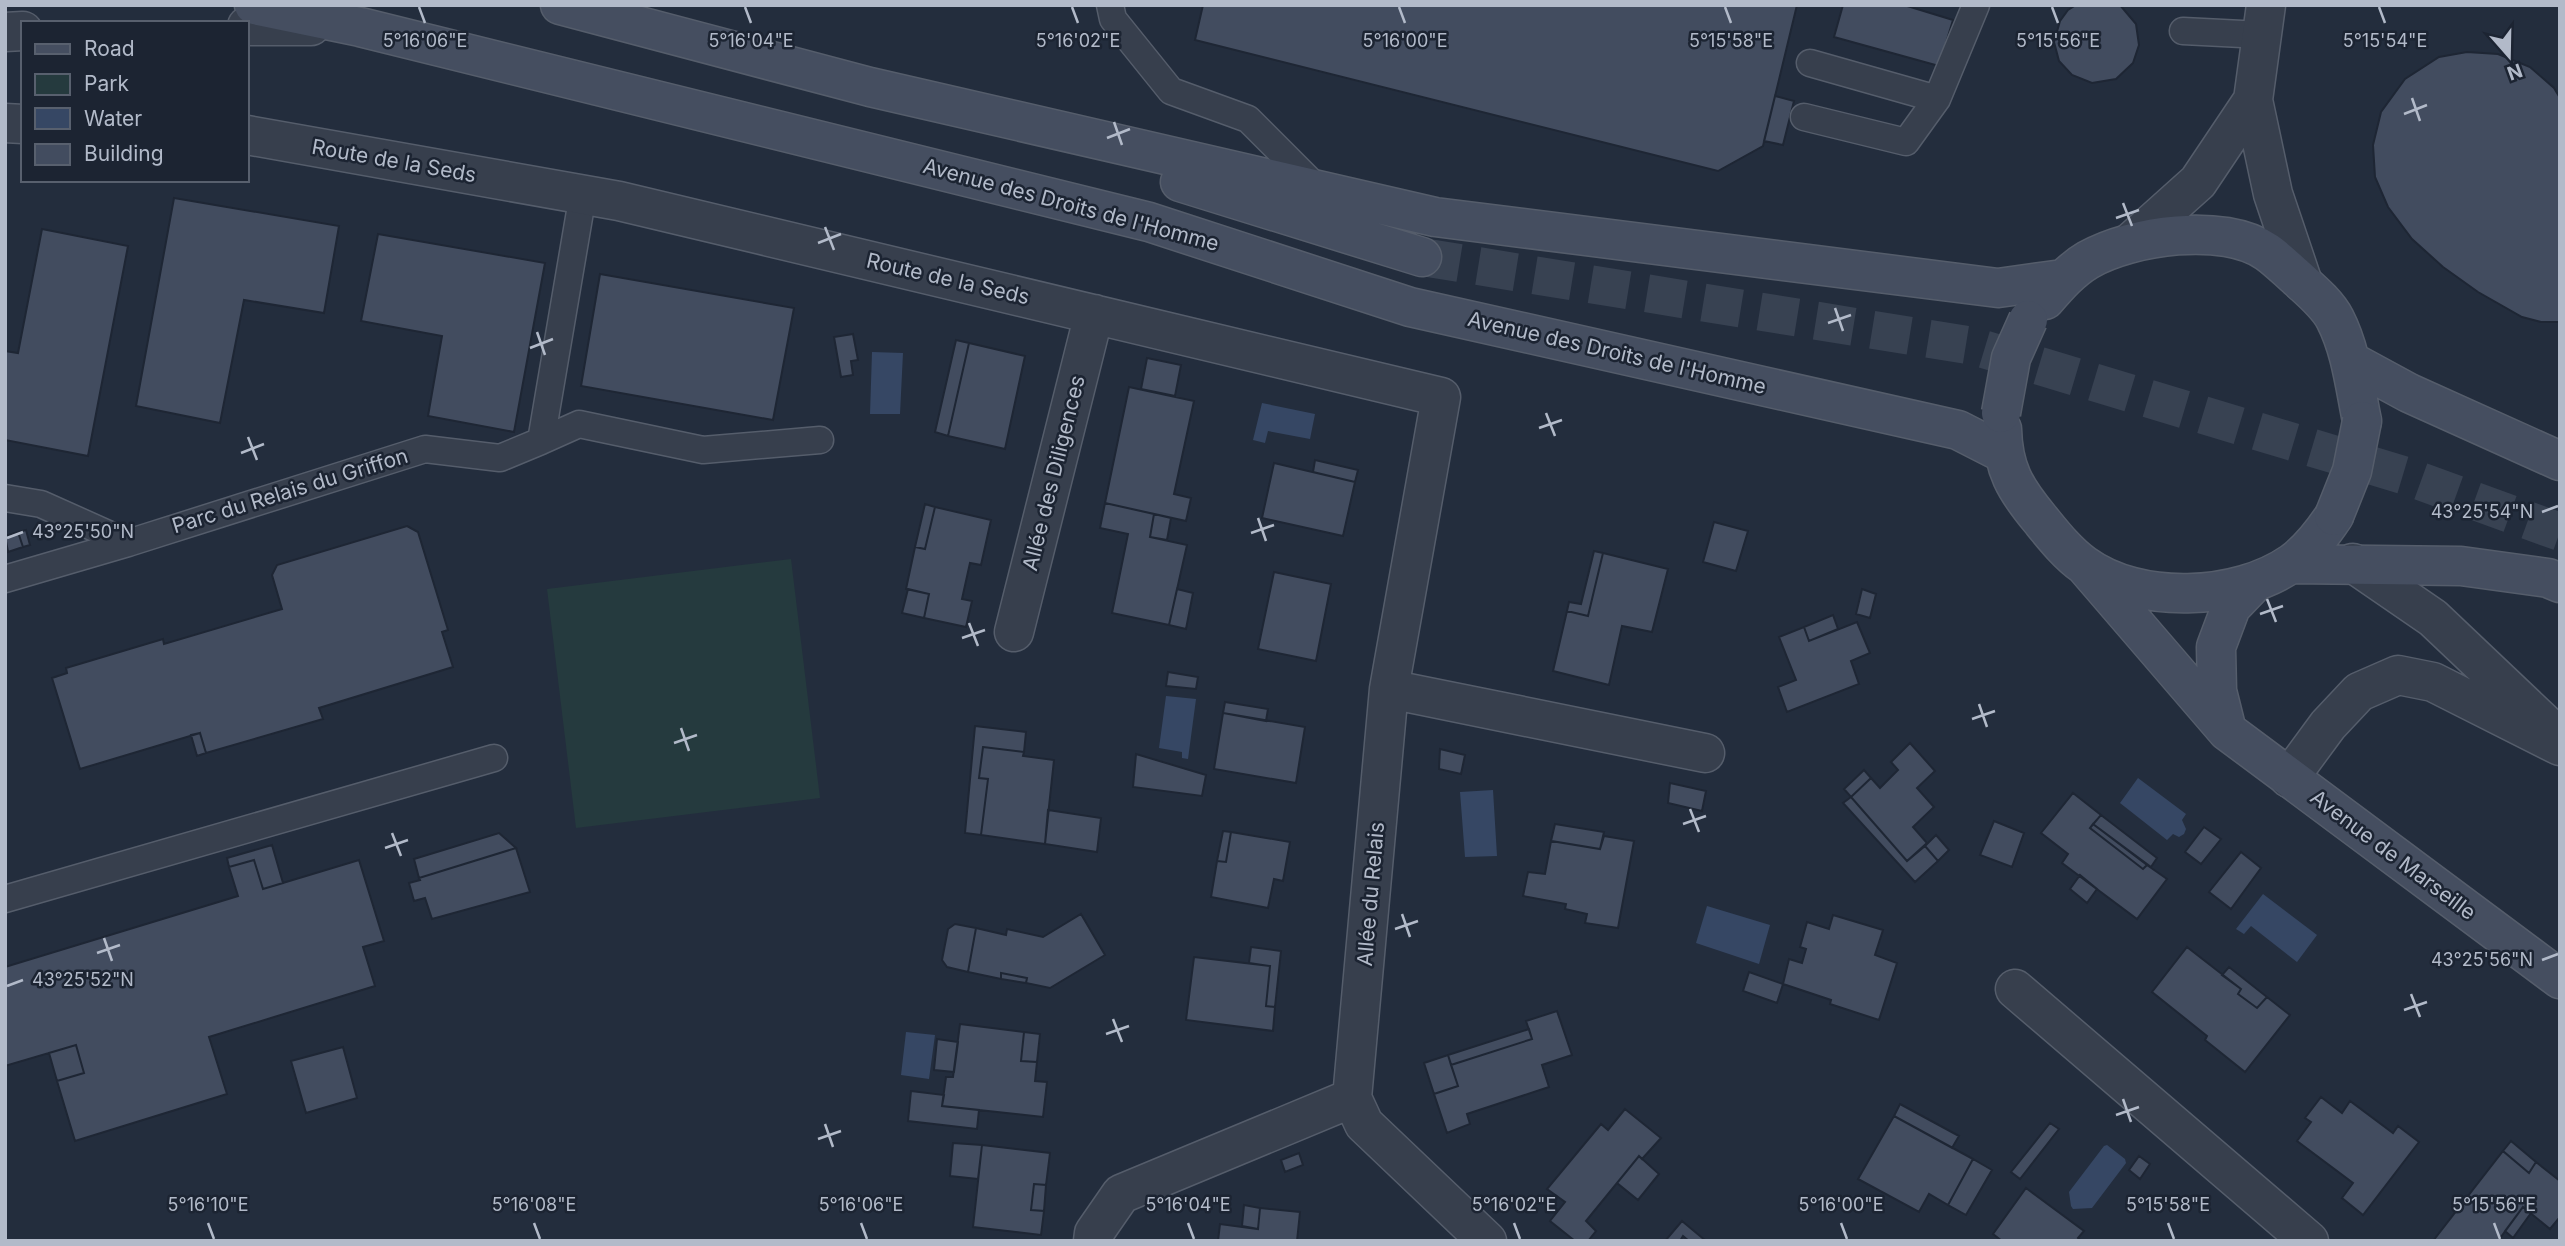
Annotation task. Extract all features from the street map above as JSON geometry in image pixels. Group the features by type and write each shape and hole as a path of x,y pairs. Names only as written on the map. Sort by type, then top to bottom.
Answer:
{"main road":[{"name":"Avenue des Droits de l'Homme","path":"254,5 359,27 1149,222 1410,307 1958,430 2003,453"},
{"path":"560,5 870,87 1435,217 1998,288 2063,279"},
{"path":"856,148 1422,257 870,87"},
{"path":"2180,234 2225,236 2265,250 2334,317 2350,361 2362,421 2352,471 2334,516 2316,542 2291,564 2255,582 2192,595 2133,588 2085,566 2054,537 2013,484 2003,453 2001,413 2011,358 2028,320 2063,279 2088,260 2130,243 2180,234"},
{"path":"2350,361 2409,393 2560,461"},
{"path":"2291,564 2461,566 2548,578 2560,583"},
{"name":"Avenue de Marseille","path":"2085,566 2227,730 2560,979"},
{"path":"2227,730 2217,691 2216,647 2231,607 2255,582"}],"street":[{"path":"2264,20 2253,100 2273,194 2303,284"},
{"path":"248,26 359,27"},
{"path":"2130,243 2198,182 2253,100"},
{"name":"Route de la Seds","path":"248,135 583,194 1441,397"},
{"name":"Allée des Diligences","path":"1014,632 1094,314"},
{"name":"Allée du Relais","path":"1352,1098 1389,690 1441,397"},
{"path":"2353,563 2433,618 2560,739"},
{"path":"2289,778 2328,725 2359,692 2398,675 2432,682 2560,746"},
{"path":"1389,690 1705,753"},
{"path":"2015,989 2309,1241"},
{"path":"1093,1241 1094,1233 1121,1194 1352,1098 1364,1124 1487,1241"}],"lane":[{"path":"1110,5 1113,19 1171,91 1248,120 1320,191"},
{"path":"1804,117 1906,142 1937,100 1976,5"},
{"path":"2183,31 2264,20"},
{"path":"1810,64 1937,100"},
{"path":"541,440 583,194"},
{"name":"Parc du Relais du Griffon","path":"5,579 425,449 499,458 579,424 702,450 820,440"},
{"path":"5,498 41,504 128,542"},
{"path":"5,899 495,758"}],"green space":[{"path":"791,559 820,798 576,828 547,589"}],"water":[{"path":"872,352 903,353 900,414 870,414"},
{"path":"1262,403 1315,414 1310,439 1268,431 1265,443 1253,440"},
{"path":"1166,696 1196,699 1188,759 1182,758 1182,752 1159,748"},
{"path":"2138,778 2186,814 2182,820 2186,829 2184,834 2179,837 2173,834 2167,840 2120,803"},
{"path":"1493,790 1497,856 1465,857 1460,792"},
{"path":"2263,894 2317,935 2297,962 2251,926 2244,934 2236,929"},
{"path":"1707,906 1770,925 1759,964 1696,943"},
{"path":"906,1032 935,1035 929,1079 901,1075"},
{"path":"2107,1145 2125,1159 2126,1163 2092,1208 2073,1209 2069,1192"}],"building":[{"path":"1203,5 1797,5 1763,146 1718,171 1195,40"},
{"path":"1843,5 1904,5 1953,20 1939,66 1834,37"},
{"path":"2076,5 2120,5 2136,24 2139,45 2133,63 2116,79 2092,83 2072,75 2059,61 2054,42 2060,21 2068,10"},
{"path":"2467,52 2498,54 2530,67 2554,88 2560,98 2560,322 2541,322 2522,317 2478,292 2443,267 2412,239 2388,207 2375,177 2373,145 2381,112 2405,79 2439,57"},
{"path":"1775,96 1794,101 1783,145 1764,141"},
{"path":"174,198 339,226 324,313 244,300 220,423 136,406"},
{"path":"42,229 128,246 88,456 5,440 5,351 18,353"},
{"path":"378,234 545,263 514,432 428,416 442,336 361,321"},
{"path":"600,274 794,308 773,420 581,386"},
{"path":"853,334 858,360 851,361 853,375 841,377 834,337"},
{"path":"956,340 969,343 948,436 935,432"},
{"path":"969,343 1025,356 1005,449 948,436"},
{"path":"1147,358 1181,365 1175,396 1141,389"},
{"path":"1129,387 1194,401 1174,494 1191,498 1186,521 1105,503"},
{"path":"1315,460 1358,470 1355,482 1313,472"},
{"path":"1274,463 1355,482 1343,536 1262,518"},
{"path":"1105,503 1154,514 1150,537 1187,545 1169,625 1112,613 1128,534 1100,528"},
{"path":"925,504 935,507 925,549 915,547"},
{"path":"935,507 991,520 981,565 970,563 962,599 972,601 966,627 924,618 929,594 906,589 915,547 925,549"},
{"path":"1154,514 1171,518 1167,540 1150,537"},
{"path":"1714,522 1748,531 1736,571 1703,562"},
{"path":"407,526 418,532 448,630 442,632 453,667 319,708 323,719 206,753 200,733 80,769 52,678 67,673 66,668 163,639 164,644 282,609 272,575 277,565"},
{"path":"26,530 30,545 23,547 18,532"},
{"path":"18,532 23,547 8,552 5,536"},
{"path":"1594,551 1603,553 1588,616 1567,611 1569,602 1581,604"},
{"path":"1603,553 1668,569 1652,632 1622,626 1609,685 1553,671 1567,611 1588,616"},
{"path":"1274,572 1331,584 1316,661 1258,649"},
{"path":"908,589 929,594 924,618 902,613"},
{"path":"1177,589 1193,593 1186,629 1169,625"},
{"path":"1862,589 1876,594 1870,618 1856,614"},
{"path":"1833,615 1838,629 1809,641 1804,627"},
{"path":"1857,622 1870,653 1851,661 1859,684 1787,712 1778,687 1796,680 1779,637 1804,627 1809,641"},
{"path":"1168,672 1198,677 1196,689 1166,686"},
{"path":"1225,702 1268,709 1266,721 1223,713"},
{"path":"1223,713 1305,727 1296,783 1214,769"},
{"path":"975,726 1026,732 1024,752 983,747 979,778 988,779 981,835 965,833"},
{"path":"200,733 206,753 197,756 191,735"},
{"path":"1910,743 1935,771 1917,788 1934,807 1913,827 1927,843 1907,861 1851,797 1871,778 1880,788 1898,770 1891,762"},
{"path":"983,747 1024,752 1023,756 1054,760 1045,844 981,835 988,779 979,778"},
{"path":"1440,749 1465,755 1461,774 1439,769"},
{"path":"1136,754 1206,775 1202,796 1133,787"},
{"path":"1864,770 1871,778 1851,797 1844,789"},
{"path":"1670,783 1706,791 1702,811 1668,803"},
{"path":"2073,793 2101,815 2090,828 2143,869 2147,865 2167,879 2137,919 2062,863 2068,854 2041,833"},
{"path":"1851,797 1907,861 1925,846 1938,861 1915,882 1843,803"},
{"path":"1048,810 1101,818 1097,852 1045,844"},
{"path":"2101,815 2157,858 2151,867 2093,824"},
{"path":"1994,821 2024,833 2012,867 1980,855"},
{"path":"1555,824 1604,832 1600,849 1551,841"},
{"path":"2093,824 2147,865 2143,869 2090,828"},
{"path":"2204,827 2221,839 2201,864 2185,852"},
{"path":"1223,831 1231,832 1226,862 1217,861"},
{"path":"1231,832 1290,842 1283,881 1274,879 1268,908 1211,897 1217,861 1226,862"},
{"path":"499,833 516,848 419,878 414,859"},
{"path":"1936,835 1949,850 1938,861 1925,846"},
{"path":"1604,836 1634,841 1618,928 1585,923 1587,914 1565,909 1566,904 1523,896 1528,872 1545,874 1551,841 1600,849"},
{"path":"272,845 283,883 263,889 254,860 229,867 227,858"},
{"path":"516,848 530,892 432,919 425,898 414,901 409,883"},
{"path":"2241,852 2261,868 2231,909 2209,892"},
{"path":"254,860 263,889 359,860 384,941 363,947 375,986 209,1037 227,1094 75,1141 57,1081 84,1073 76,1045 5,1066 5,967 238,896 229,867"},
{"path":"2080,875 2097,889 2087,903 2070,889"},
{"path":"1081,914 1105,955 1050,988 1026,983 1027,978 1001,973 1001,979 968,972 976,928 1006,935 1007,929 1043,937"},
{"path":"1833,915 1883,930 1875,955 1897,963 1879,1020 1830,1004 1831,1000 1783,984 1789,959 1802,963 1806,949 1800,947 1807,922 1829,929"},
{"path":"955,924 976,928 968,972 947,967 942,960 948,929"},
{"path":"1251,947 1281,951 1275,1007 1266,1006 1270,966 1249,963"},
{"path":"2187,947 2241,989 2238,994 2257,1008 2267,997 2290,1015 2245,1072 2205,1040 2207,1036 2152,992"},
{"path":"1194,957 1270,966 1266,1006 1275,1007 1273,1031 1186,1020"},
{"path":"2229,967 2267,997 2257,1008 2238,994 2241,989 2222,975"},
{"path":"1749,972 1783,984 1777,1003 1743,991"},
{"path":"1001,973 1027,978 1026,983 1001,979"},
{"path":"1557,1011 1572,1055 1542,1065 1549,1087 1467,1114 1470,1124 1447,1133 1434,1094 1458,1086 1451,1065 1532,1039 1526,1021"},
{"path":"960,1024 1024,1032 1021,1061 1037,1062 1035,1081 1047,1082 1043,1117 942,1106 946,1077 953,1077"},
{"path":"1529,1029 1532,1039 1451,1065 1448,1055"},
{"path":"1024,1032 1040,1034 1037,1062 1021,1061"},
{"path":"937,1039 958,1042 954,1072 934,1070"},
{"path":"76,1045 84,1073 57,1081 49,1053"},
{"path":"343,1047 357,1098 306,1113 291,1061"},
{"path":"1448,1055 1458,1086 1434,1094 1424,1063"},
{"path":"911,1091 944,1095 942,1106 979,1110 977,1129 908,1121"},
{"path":"2321,1097 2342,1113 2350,1101 2393,1133 2398,1126 2419,1142 2363,1215 2342,1198 2353,1183 2297,1141 2311,1122 2305,1118"},
{"path":"1900,1104 1959,1136 1952,1148 1894,1116"},
{"path":"1625,1109 1661,1138 1642,1159 1639,1156 1586,1221 1596,1231 1588,1241 1575,1241 1550,1221 1565,1202 1547,1189 1601,1124 1608,1130"},
{"path":"1894,1116 1973,1159 1948,1205 1929,1194 1919,1212 1858,1179"},
{"path":"2050,1123 2059,1129 2020,1179 2011,1172"},
{"path":"2511,1141 2536,1162 2529,1173 2503,1151"},
{"path":"953,1143 982,1145 978,1179 950,1176"},
{"path":"982,1145 1050,1153 1046,1185 1034,1184 1031,1210 1044,1211 1041,1235 973,1227"},
{"path":"2503,1151 2529,1173 2536,1162 2560,1181 2560,1217 2550,1229 2523,1207 2498,1241 2433,1241"},
{"path":"1299,1153 1303,1165 1285,1172 1281,1160"},
{"path":"1639,1156 1659,1174 1638,1200 1617,1183"},
{"path":"2139,1156 2150,1164 2140,1179 2129,1170"},
{"path":"1973,1159 1992,1170 1966,1215 1948,1205"},
{"path":"1034,1184 1046,1185 1044,1211 1031,1210"},
{"path":"2026,1188 2084,1231 2078,1238 2081,1241 2002,1241 1993,1234"},
{"path":"1244,1205 1260,1208 1258,1229 1242,1226"},
{"path":"2523,1207 2531,1213 2513,1238 2505,1231"},
{"path":"1260,1208 1300,1212 1297,1241 1218,1241 1220,1224 1258,1229"},
{"path":"1682,1221 1706,1241 1689,1241 1683,1236 1680,1241 1665,1241"}],"tunnel":[{"path":"1422,257 1973,346 2403,475 2560,532"}]}
